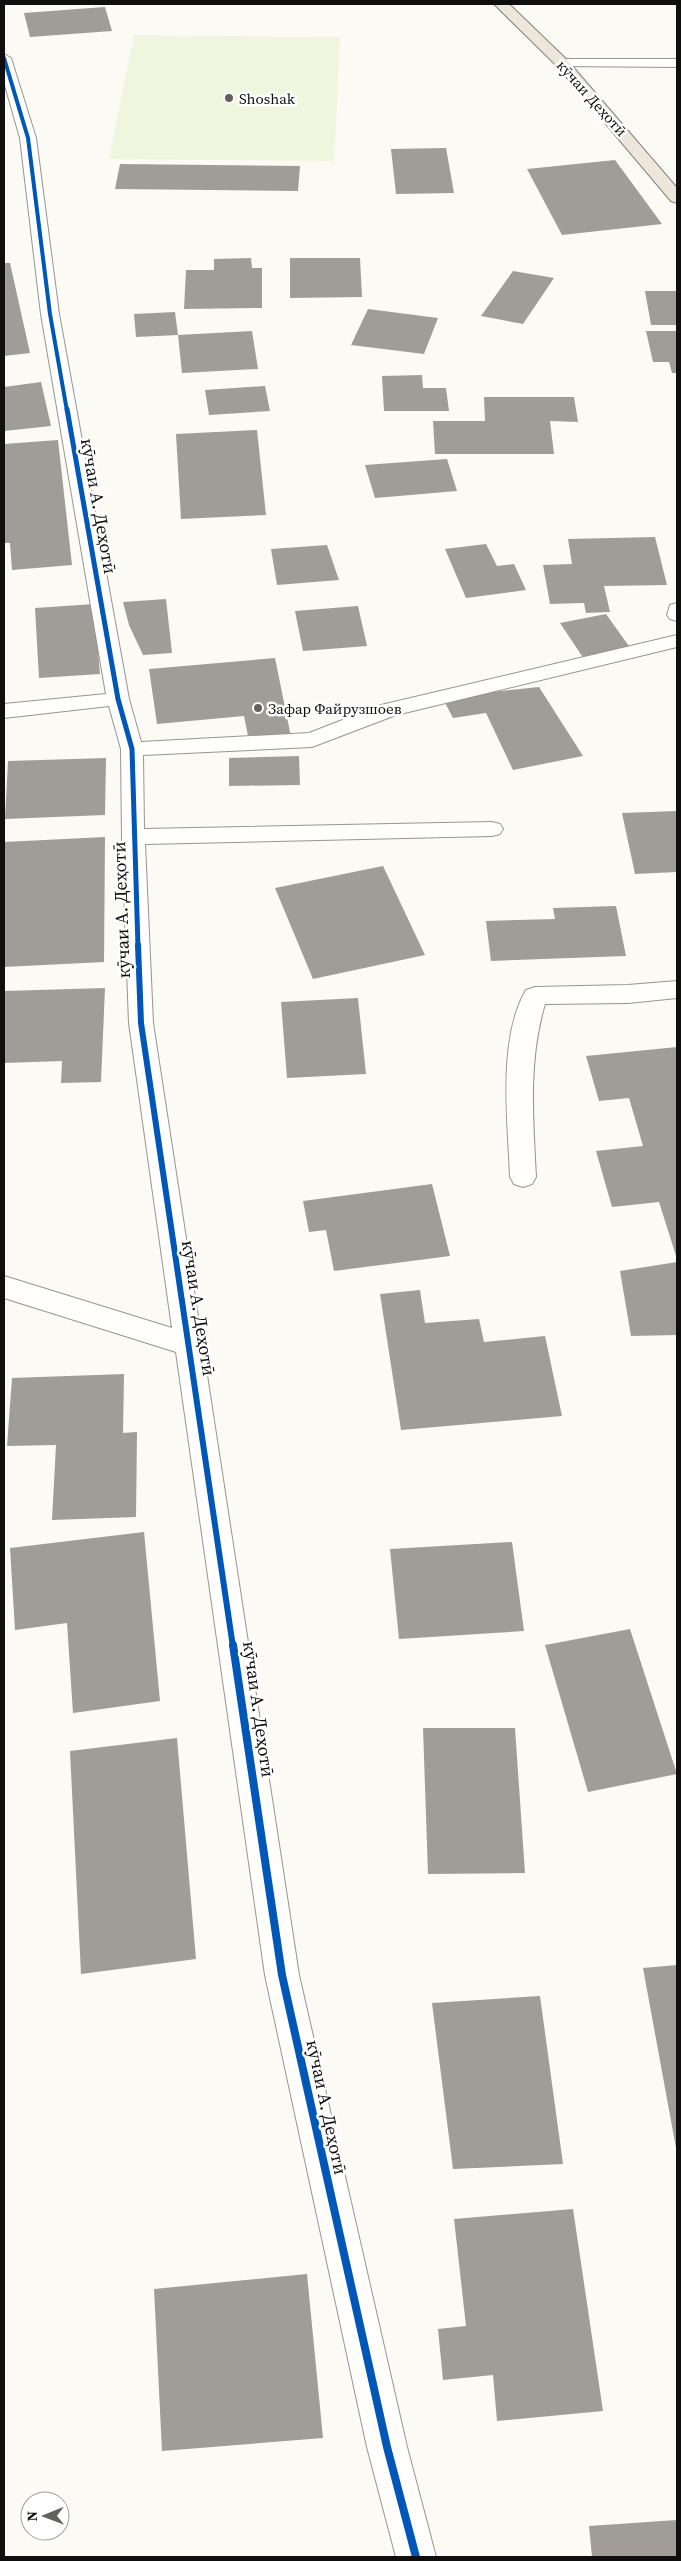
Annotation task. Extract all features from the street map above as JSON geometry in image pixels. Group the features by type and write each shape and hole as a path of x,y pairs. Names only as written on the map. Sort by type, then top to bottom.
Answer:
{"main road":[{"name":"кӯчаи Деҳотӣ","path":"501,4 562,64 677,198"}],"street":[{"name":"кӯчаи А. Деҳотӣ","path":"4,58 20,138 118,699 132,749 133,837 141,1024 282,1975 387,2447 416,2557"},
{"path":"562,64 677,63"},
{"path":"677,609 677,615"},
{"path":"132,749 312,740 389,710 677,641"},
{"path":"4,710 118,699"},
{"path":"133,837 492,828"},
{"path":"523,1177 519,1082 524,1032 536,996 628,994 677,989"},
{"path":"4,1287 190,1345"}],"green space":[{"name":"Shoshak","path":"134,35 340,37 334,161 109,159"}],"building":[{"path":"105,7 112,31 30,37 24,13"},
{"path":"446,148 454,193 396,194 391,149"},
{"path":"615,160 662,224 562,235 527,169"},
{"path":"120,164 300,166 298,191 115,189"},
{"path":"251,258 252,268 262,268 262,308 184,309 186,270 214,270 214,259"},
{"path":"290,258 360,258 362,297 290,298"},
{"path":"4,263 10,263 30,353 4,356"},
{"path":"513,271 554,278 523,324 481,316"},
{"path":"645,291 677,291 677,325 651,325"},
{"path":"368,309 438,318 424,354 351,345"},
{"path":"175,312 178,335 136,337 134,314"},
{"path":"252,331 258,369 182,373 178,335"},
{"path":"646,331 677,331 677,373 672,373 669,362 653,362"},
{"path":"422,375 423,388 446,388 449,411 384,411 382,376"},
{"path":"41,382 51,426 4,431 4,387"},
{"path":"265,386 270,411 209,415 205,390"},
{"path":"484,397 574,397 578,422 550,421 554,454 435,454 433,421 485,421"},
{"path":"257,430 266,515 181,519 176,434"},
{"path":"58,440 72,565 12,570 10,543 4,543 4,444"},
{"path":"447,459 457,491 375,498 365,465"},
{"path":"655,537 667,585 604,586 610,612 586,613 584,603 550,604 543,565 572,564 568,539"},
{"path":"486,544 497,566 514,564 526,590 466,598 445,549"},
{"path":"327,545 339,580 277,585 271,549"},
{"path":"166,599 172,653 143,655 129,625 123,602"},
{"path":"94,604 100,674 39,678 35,608"},
{"path":"358,606 367,646 303,651 295,611"},
{"path":"606,614 631,649 584,659 560,623"},
{"path":"275,658 291,737 249,741 244,716 157,724 149,669"},
{"path":"539,687 583,756 513,770 486,713 453,718 442,697"},
{"path":"299,756 300,785 229,786 229,758"},
{"path":"106,758 105,815 5,819 8,761"},
{"path":"677,811 677,872 635,874 622,813"},
{"path":"105,837 104,962 4,967 4,842"},
{"path":"383,866 425,955 313,979 275,888"},
{"path":"616,906 626,956 491,961 486,921 555,919 553,908"},
{"path":"105,988 101,1082 61,1083 62,1061 4,1063 4,991"},
{"path":"358,998 366,1074 287,1078 281,1002"},
{"path":"677,1047 677,1259 659,1202 612,1207 596,1151 643,1146 629,1098 599,1101 586,1056"},
{"path":"432,1184 450,1256 334,1271 326,1230 309,1232 303,1201"},
{"path":"677,1262 677,1335 631,1336 620,1271"},
{"path":"420,1290 425,1323 479,1319 484,1342 545,1336 562,1416 401,1430 380,1294"},
{"path":"124,1374 123,1433 137,1432 136,1517 52,1520 56,1445 7,1446 12,1378"},
{"path":"144,1532 160,1701 73,1713 67,1623 15,1630 10,1548"},
{"path":"512,1542 524,1631 399,1639 390,1549"},
{"path":"630,1629 677,1774 588,1792 545,1645"},
{"path":"423,1728 515,1728 525,1873 428,1874"},
{"path":"177,1738 196,1959 81,1974 70,1751"},
{"path":"677,1965 677,2148 676,2148 643,1968"},
{"path":"540,1996 563,2164 453,2169 432,2003"},
{"path":"573,2209 603,2411 497,2421 493,2375 443,2380 438,2329 466,2326 454,2219"},
{"path":"307,2274 323,2438 162,2451 154,2289"},
{"path":"677,2520 677,2557 592,2557 589,2526"}],"cycle path":[{"path":"4,58 28,138 50,314 118,699 132,749 133,837 141,1023 282,1975 387,2447 416,2557"}],"place":[{"name":"Shoshak","path":"229,98"},
{"name":"Зафар Файрузшоев","path":"258,708"}]}
